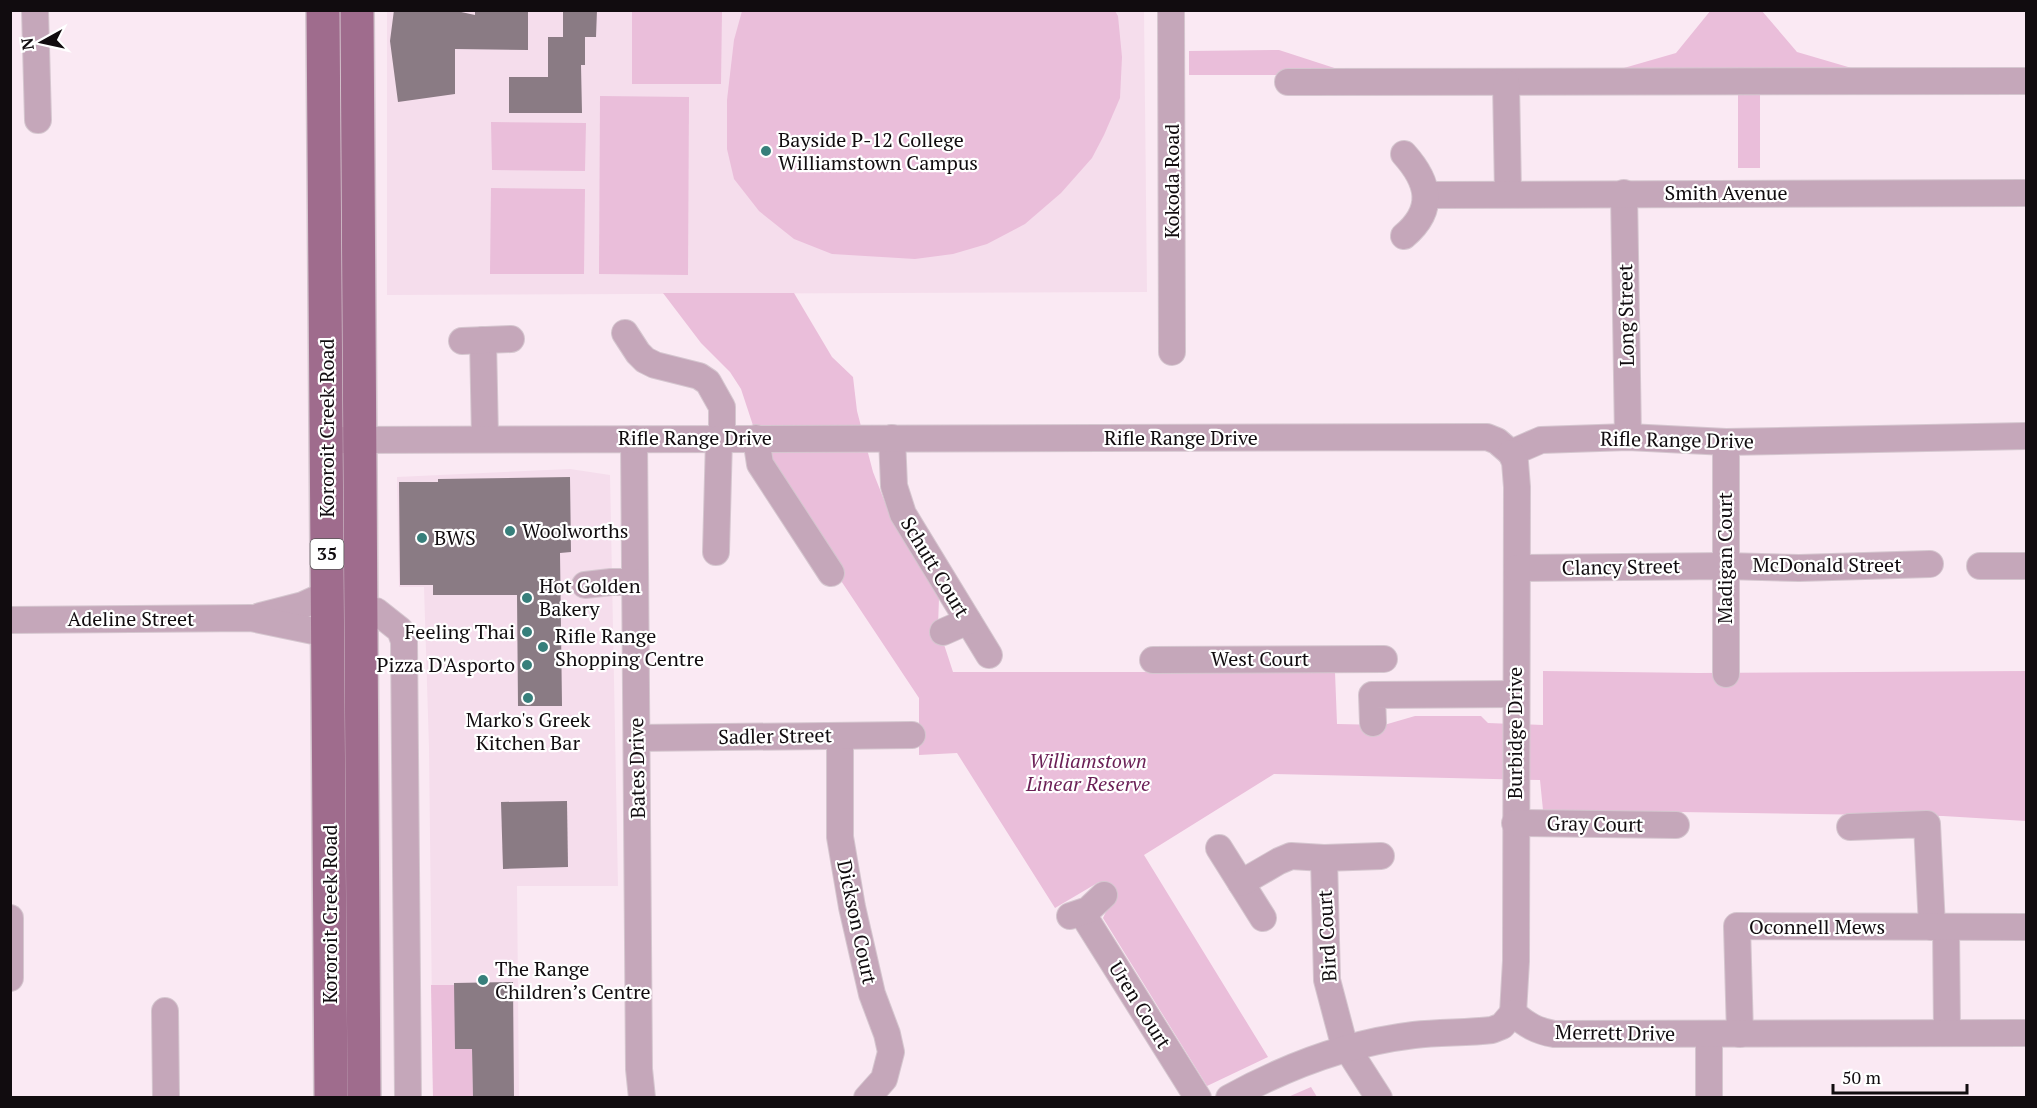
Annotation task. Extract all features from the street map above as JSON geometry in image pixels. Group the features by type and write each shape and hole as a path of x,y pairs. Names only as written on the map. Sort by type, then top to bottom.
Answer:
{"main road":[{"name":"Kororoit Creek Road","path":"323,10 331,1098"},
{"name":"Kororoit Creek Road","path":"357,10 364,1098"},
{"path":"328,641 337,630 361,610"}],"street":[{"path":"35,10 38,120"},
{"name":"Kokoda Road","path":"1171,10 1172,352"},
{"path":"1288,82 2026,81"},
{"path":"1506,83 1508,193"},
{"path":"1409,232 1422,210 1426,195 1424,184 1411,161"},
{"name":"Long Street","path":"1624,193 1628,437"},
{"name":"Smith Avenue","path":"1426,195 2026,193"},
{"path":"485,438 473,341 511,339"},
{"path":"629,351 652,364 694,375 708,382 721,404 716,552"},
{"name":"Rifle Range Drive","path":"327,440 1487,437 1497,441 1511,453 1541,440 1628,437 1726,442 2026,436"},
{"path":"756,438 760,464 831,573"},
{"name":"Schutt Court","path":"892,438 894,486 903,514 989,655"},
{"name":"Bates Drive","path":"634,439 639,1069 642,1098"},
{"name":"Madigan Court","path":"1726,442 1726,675"},
{"name":"Burbidge Drive","path":"1511,453 1515,462 1517,487 1516,962 1513,1013"},
{"name":"McDonald Street","path":"1725,566 1799,568 1930,564"},
{"name":"Clancy Street","path":"1516,568 1725,566"},
{"path":"1980,566 2026,566"},
{"path":"585,585 635,582"},
{"name":"Adeline Street","path":"10,620 251,618 303,605 327,594"},
{"path":"361,610 376,611 400,630 404,641 408,1098"},
{"name":"Adeline Street","path":"251,618 328,641"},
{"path":"943,632 968,621"},
{"name":"West Court","path":"1153,660 1375,659 1382,694"},
{"path":"1373,723 1372,695 1515,694"},
{"name":"Sadler Street","path":"637,738 912,735"},
{"name":"Dickson Court","path":"840,736 840,837 852,907 872,994 887,1034 891,1052 884,1079 867,1098"},
{"name":"Gray Court","path":"1515,823 1676,825"},
{"path":"1850,827 1927,824 1939,927 1947,1033"},
{"path":"1219,848 1263,918"},
{"path":"1241,883 1287,857 1301,856 1324,867 1381,856"},
{"name":"Bird Court","path":"1324,867 1327,980 1346,1048 1379,1098"},
{"name":"Uren Court","path":"1104,895 1076,915 1198,1098"},
{"path":"10,918 10,978"},
{"name":"Oconnell Mews","path":"1740,1034 1737,927 2026,927"},
{"path":"165,1011 166,1098"},
{"path":"1229,1098 1269,1077 1346,1048 1413,1035 1492,1030 1502,1026 1513,1013"},
{"name":"Merrett Drive","path":"1513,1013 1537,1031 1554,1034 2026,1033"},
{"path":"1708,1034 1709,1098"}],"shaded area":[{"name":"Bayside P-12 College Williamstown Campus","path":"387,11 1144,11 1147,292 387,295"},
{"path":"570,469 610,475 618,886 517,886 519,1097 433,1097 429,748 424,587 399,587 397,477"}],"green space":[{"path":"1711,10 1762,11 1797,52 1872,74 1603,74 1676,53"},
{"path":"632,11 722,11 721,84 632,84"},
{"path":"742,11 1115,11 1118,16 1122,57 1120,98 1092,158 1061,193 1025,224 987,244 953,254 915,259 832,254 794,239 759,211 734,179 727,149 727,100 734,40"},
{"path":"1279,50 1356,75 1189,75 1189,51"},
{"path":"1738,90 1760,90 1760,168 1738,168"},
{"path":"600,96 689,97 688,275 599,274"},
{"path":"491,122 586,123 585,171 492,170"},
{"path":"491,188 585,189 584,274 490,274"},
{"name":"Williamstown Linear Reserve","path":"663,293 794,293 832,357 853,377 857,411 873,472 894,525 939,598 938,626 953,672 1335,672 1337,724 1384,725 1415,716 1481,716 1488,723 1543,725 1543,671 1698,673 2026,671 2026,821 1943,816 1543,810 1540,780 1274,774 1144,855 1268,1057 1207,1086 1103,918 1111,901 1099,882 1055,908 957,753 919,755 919,698 768,471 741,389 730,372 701,343"},
{"path":"431,985 454,985 472,1049 473,1097 433,1097"},
{"path":"1311,1087 1317,1097 1288,1097"}],"building":[{"path":"394,10 452,10 475,15 475,10 528,10 528,50 455,49 455,94 398,102 390,41"},
{"path":"563,10 597,10 596,37 585,37 585,65 581,65 582,113 509,113 509,77 548,77 548,37 563,37"},
{"name":"Rifle Range Shopping Centre","path":"570,477 571,552 560,553 562,706 518,706 517,595 433,595 433,585 400,585 399,482 438,482 438,479"},
{"path":"567,801 568,867 503,869 501,802"},
{"path":"513,982 514,1098 473,1098 472,1049 455,1049 454,983"}],"place":[{"name":"Bayside P-12 College Williamstown Campus","path":"766,151"},
{"name":"Woolworths","path":"510,531"},
{"name":"BWS","path":"422,538"},
{"name":"Hot Golden Bakery","path":"527,598"},
{"name":"Feeling Thai","path":"527,632"},
{"name":"Rifle Range Shopping Centre","path":"543,647"},
{"name":"Pizza D'Asporto","path":"527,665"},
{"name":"Marko's Greek Kitchen Bar","path":"528,698"},
{"name":"The Range Children’s Centre","path":"483,980"}]}
